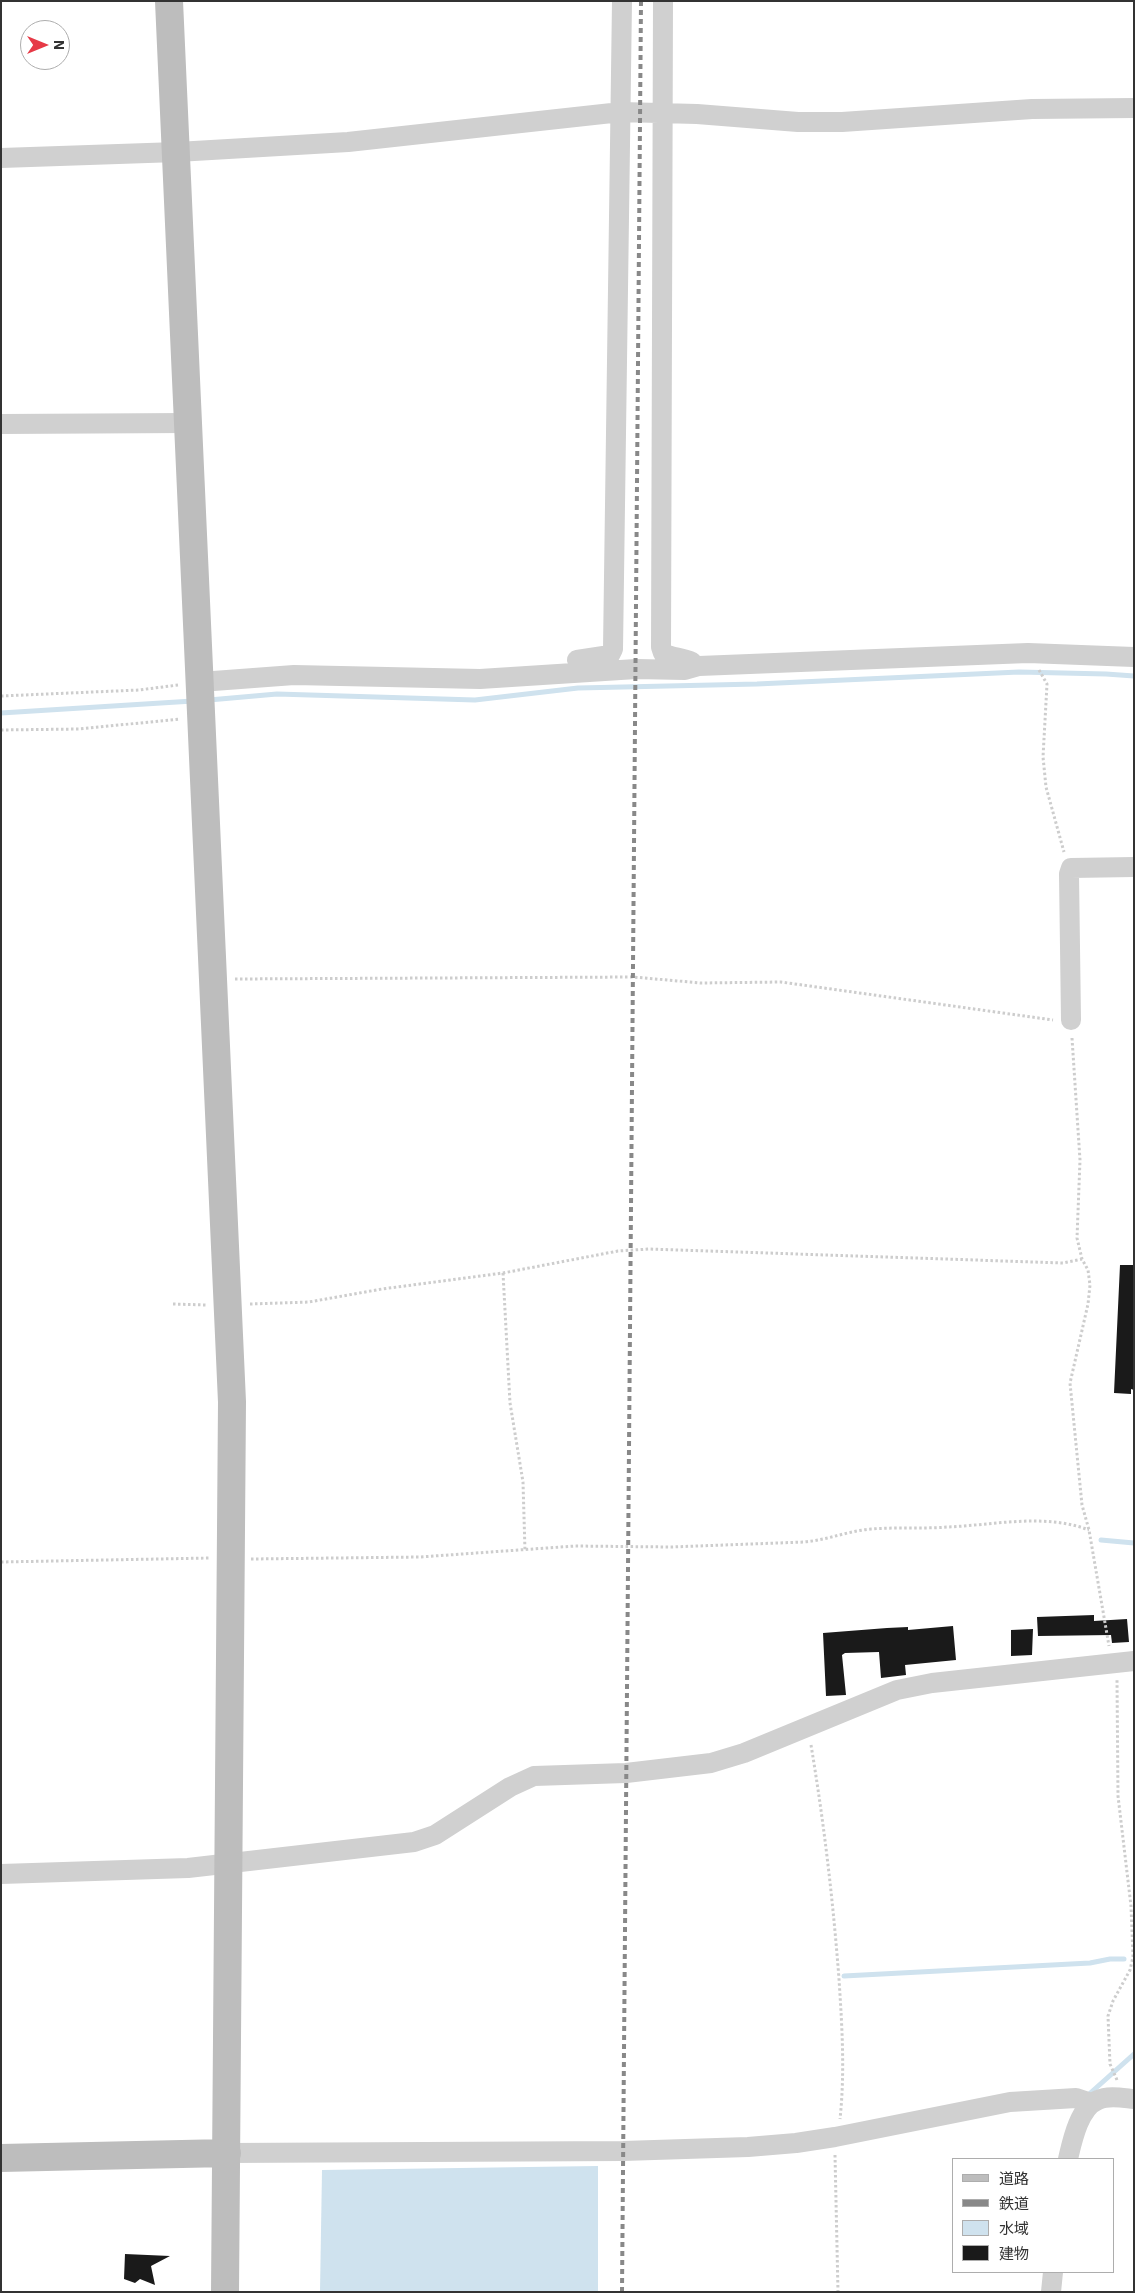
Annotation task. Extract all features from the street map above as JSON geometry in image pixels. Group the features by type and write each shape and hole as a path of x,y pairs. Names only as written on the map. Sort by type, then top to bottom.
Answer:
{"street":[{"path":"169,1 229,1306 232,1412 225,2292"},
{"path":"515,676 554,663 602,657 610,654 613,649 622,1"},
{"path":"663,1 661,647 663,653 669,657 686,659 700,666"},
{"path":"1,158 177,152 348,142 621,112 662,112 798,122 1032,109 1134,108"},
{"path":"1,424 188,423"},
{"path":"200,684 294,675 480,679 636,669 685,670 700,666 1028,653 1134,657"},
{"path":"1071,1020 1069,874 1071,868 1134,867"},
{"path":"1,1874 188,1868 414,1842 435,1835 510,1787 534,1776 626,1772 711,1763 744,1753 808,1725 897,1690 932,1683 1121,1663"},
{"path":"1,2158 227,2153 623,2151 748,2147 796,2143 835,2137 1010,2102 1085,2101 1104,2098 1134,2099"},
{"path":"1068,2158 1083,2114 1085,2101"},
{"path":"1051,2292 1053,2273"}],"path":[{"path":"1,696 140,690 200,684"},
{"path":"1047,684 1043,757 1046,786 1071,868"},
{"path":"1,730 79,729 201,715"},
{"path":"214,980 633,977 701,983 780,982 894,996 996,1014 1071,1020 1080,1160 1077,1238 1082,1259 1088,1270 1088,1304 1070,1383 1082,1506 1121,1663 1118,1796 1131,1906 1133,1956 1130,1970 1113,2001 1108,2016 1108,2050 1111,2068 1116,2076"},
{"path":"173,1304 229,1306 309,1302 382,1289 503,1273 618,1251 649,1248 1064,1263 1082,1259"},
{"path":"503,1273 510,1403 523,1482 526,1551"},
{"path":"1,1562 232,1558 294,1560 410,1558 575,1546 670,1548 804,1542 872,1529 946,1528 1036,1521 1066,1523 1089,1530"},
{"path":"808,1725 825,1826 843,2033 843,2086 840,2125 835,2137 838,2292"}],"water":[{"path":"598,2166 598,2292 320,2292 322,2170"}],"building":[{"path":"1120,1265 1134,1265 1134,1390 1131,1389 1131,1394 1114,1393"},
{"path":"1094,1615 1094,1621 1127,1619 1129,1642 1112,1643 1111,1635 1038,1636 1037,1617"},
{"path":"953,1626 956,1660 905,1665 906,1675 881,1678 879,1652 845,1653 842,1655 846,1695 826,1696 823,1633 908,1627 908,1630"},
{"path":"1033,1629 1032,1655 1011,1656 1011,1630"},
{"path":"125,2254 170,2256 151,2266 155,2285 140,2279 135,2283 124,2279"}],"waterway":[{"path":"209,700 277,694 475,700 578,688 757,684 1019,672 1134,676"},
{"path":"1,713 193,701"},
{"path":"1101,1540 1134,1543"},
{"path":"844,1976 1090,1963 1110,1959 1124,1959"},
{"path":"1087,2096 1134,2054"}],"railway":[{"path":"622,2292 641,1"}]}
